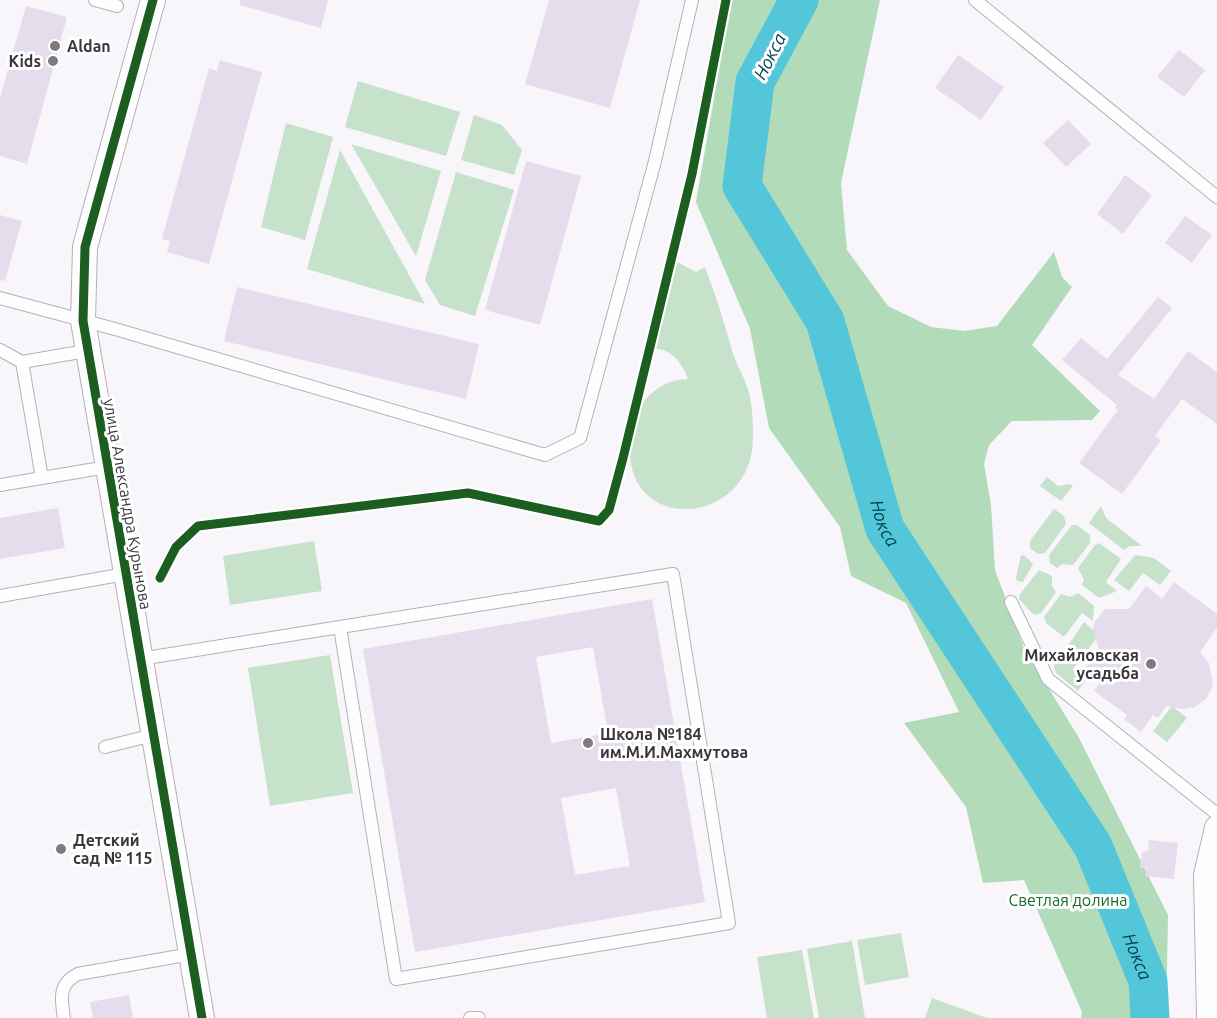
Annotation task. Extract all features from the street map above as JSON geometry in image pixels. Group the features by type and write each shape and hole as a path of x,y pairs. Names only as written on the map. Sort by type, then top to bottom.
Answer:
{"street":[{"name":"улица Александра Курынова","path":"153,0 85,247 83,321 106,467 202,1018"},
{"path":"1209,1018 1206,875 1217,828"}],"lane":[{"path":"94,0 117,6"},
{"path":"0,298 545,455 580,438 655,161 692,0"},
{"path":"975,0 1217,197"},
{"path":"0,350 22,362 87,351"},
{"path":"22,362 42,478"},
{"path":"0,485 106,467"},
{"path":"140,659 673,573 729,923 396,979 340,627"},
{"path":"0,596 125,574"},
{"path":"1011,602 1048,679 1217,814"},
{"path":"105,747 153,735"},
{"path":"64,1018 62,989 71,978 78,974 191,954"},
{"path":"470,1018 479,1018"}],"green space":[{"name":"Светлая долина","path":"731,0 880,0 841,183 847,250 888,306 931,327 964,331 997,326 1054,252 1062,277 1072,287 1032,345 1100,411 1092,420 1012,421 989,445 984,464 991,505 995,570 1024,648 1079,738 1168,915 1166,1018 1081,1018 1082,1012 1024,880 983,883 966,807 904,723 959,712 906,603 851,576 840,527 769,428 750,329 696,202"},
{"path":"358,81 460,112 446,156 345,127"},
{"path":"474,115 502,125 522,150 514,175 461,160"},
{"path":"286,123 333,137 305,240 261,227"},
{"path":"351,144 441,171 416,256"},
{"path":"340,150 425,304 307,269"},
{"path":"456,172 514,190 475,316 440,305 425,280"},
{"path":"675,261 696,272 705,267 733,354 749,391 752,410 752,451 742,479 723,498 700,508 675,508 653,500 637,482 630,454 636,417 649,395 663,385 688,379 671,354 653,348"},
{"path":"1047,477 1058,486 1070,484 1073,486 1061,501 1040,486"},
{"path":"1101,506 1106,518 1142,546 1130,546 1124,550 1089,523"},
{"path":"1054,509 1064,516 1066,524 1045,553 1038,554 1030,548 1030,541"},
{"path":"1072,525 1077,525 1090,535 1090,543 1073,565 1062,564 1057,568 1050,563 1049,555"},
{"path":"314,541 322,591 230,605 223,556"},
{"path":"1099,543 1121,559 1106,582 1117,591 1099,598 1082,585 1084,580 1078,568"},
{"path":"1021,555 1033,564 1023,582 1017,581 1016,578"},
{"path":"1135,555 1154,558 1171,571 1160,585 1143,573 1129,591 1114,580"},
{"path":"1039,570 1052,576 1052,586 1056,592 1041,613 1034,615 1019,599 1020,594"},
{"path":"1078,593 1094,606 1093,621 1082,613 1064,637 1046,623 1044,617 1061,594 1070,597"},
{"path":"1084,622 1099,635 1073,669 1086,680 1078,691 1056,673 1054,666"},
{"path":"330,655 353,793 270,806 248,668"},
{"path":"1172,706 1187,718 1167,742 1153,731"},
{"path":"901,933 909,977 865,985 857,940"},
{"path":"852,941 865,1018 819,1018 807,949"},
{"path":"802,950 814,1018 767,1018 757,957"},
{"path":"932,998 987,1018 925,1018"}],"building":[{"path":"240,0 328,0 321,28 240,5"},
{"path":"549,0 640,0 610,108 525,84"},
{"path":"26,6 67,17 27,164 0,156 0,98"},
{"path":"1179,50 1205,70 1184,97 1157,77"},
{"path":"958,55 1004,87 981,120 935,88"},
{"path":"220,60 262,72 209,264 167,252 170,241 162,239 209,68 217,71"},
{"path":"1068,120 1091,144 1066,167 1043,143"},
{"path":"526,161 581,176 540,325 485,310"},
{"path":"1125,175 1152,195 1123,234 1097,214"},
{"path":"0,215 22,221 5,281 0,280"},
{"path":"1185,216 1212,235 1192,263 1165,243"},
{"path":"237,287 479,344 466,399 224,341"},
{"path":"1158,297 1172,308 1118,375 1154,399 1188,351 1217,372 1217,424 1182,399 1155,436 1161,440 1122,494 1079,463 1118,410 1115,407 1117,405 1062,360 1081,338 1107,359"},
{"path":"58,508 65,548 0,559 0,518"},
{"path":"1174,582 1217,614 1217,628 1200,652 1209,663 1213,685 1206,699 1195,707 1182,709 1166,706 1158,718 1153,715 1141,732 1124,719 1127,715 1094,691 1102,680 1085,668 1099,649 1093,631 1094,623 1105,609 1129,609 1146,586 1162,599"},
{"path":"652,599 705,902 415,952 363,649","holes":["593,647 608,733 551,743 536,657","616,788 630,866 575,875 561,798"]},
{"path":"1149,840 1178,843 1174,879 1145,876 1146,868 1140,868 1142,852 1148,851"},
{"path":"129,995 133,1018 93,1018 90,1002"}],"waterway":[{"name":"Нокса","path":"799,0 755,82 742,186 825,321 885,529 1093,846 1148,981 1150,1018"}],"cycle path":[{"path":"153,0 85,247 83,321 202,1018"},
{"path":"160,578 176,547 198,526 468,493 599,521 609,510 623,458 692,174 726,0"}],"place":[{"name":"Aldan","path":"55,46"},
{"name":"Kids","path":"53,61"},
{"name":"Михайловская усадьба","path":"1151,664"},
{"name":"Школа №184 им.М.И.Махмутова","path":"588,743"},
{"name":"Детский сад № 115","path":"61,849"}]}
